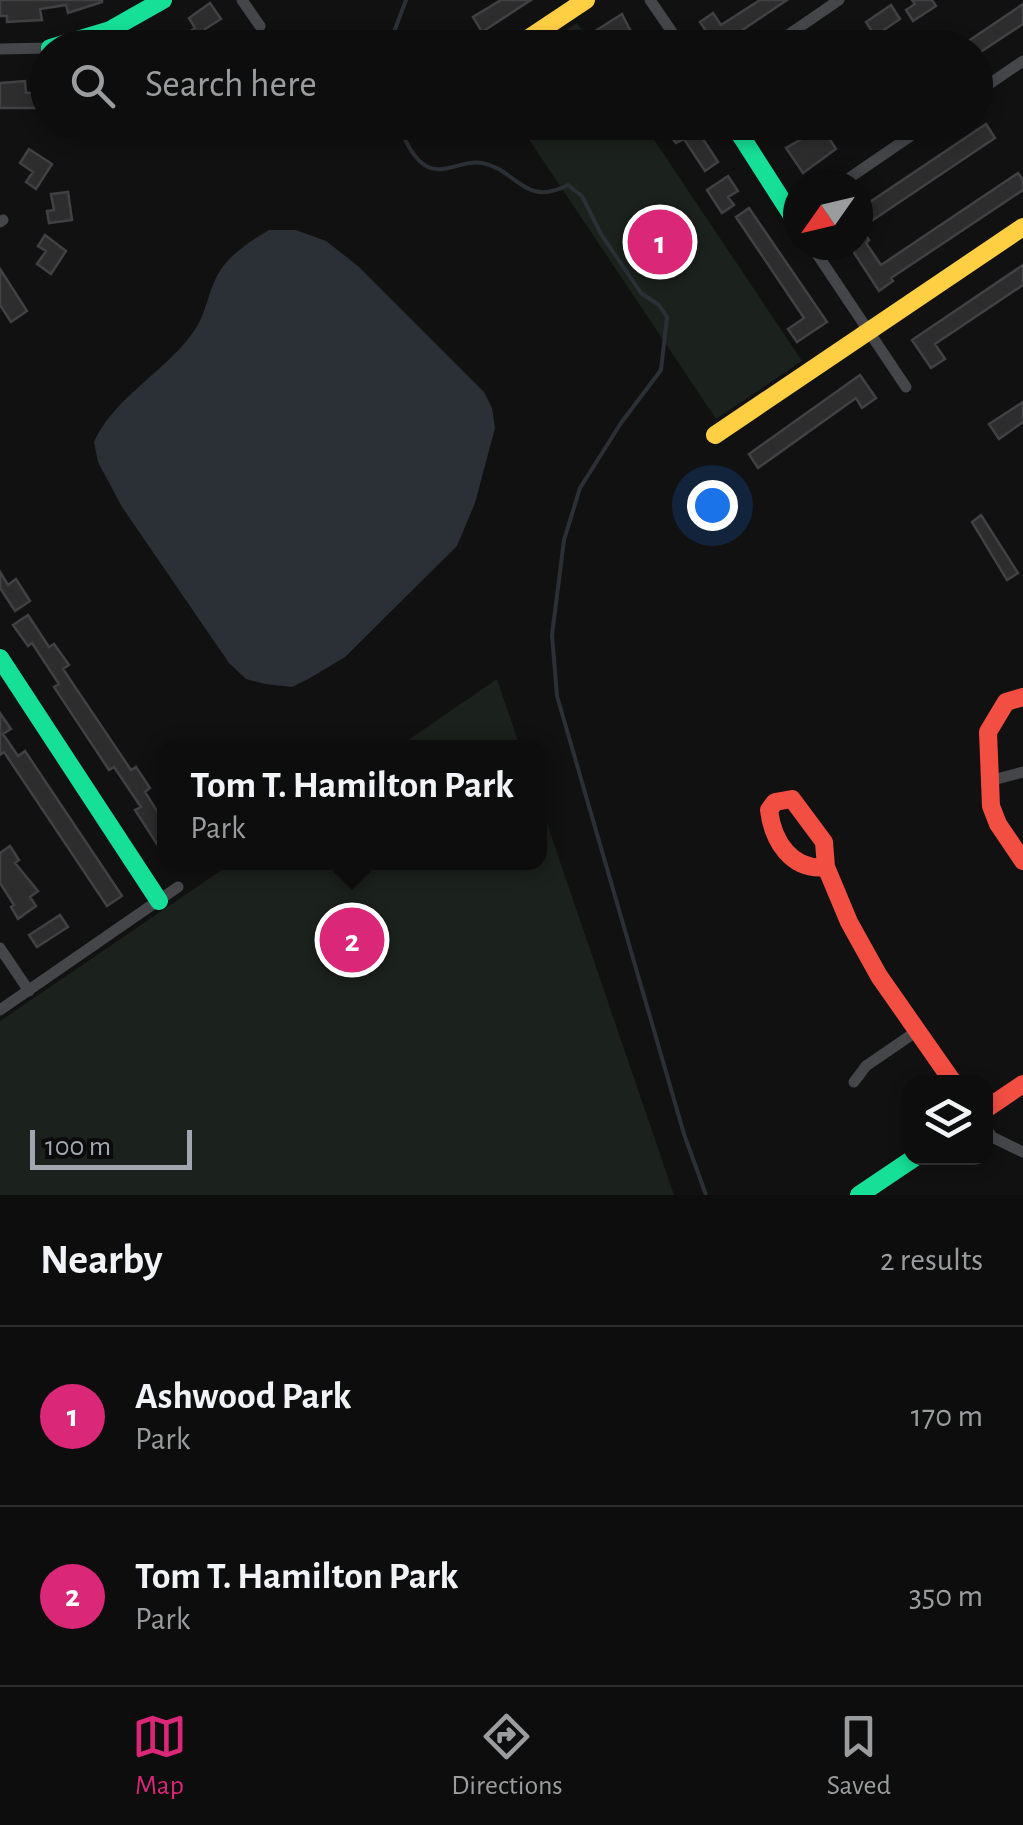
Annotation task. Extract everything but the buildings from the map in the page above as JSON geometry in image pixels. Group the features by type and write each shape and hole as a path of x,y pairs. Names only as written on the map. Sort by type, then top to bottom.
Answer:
{"street":[{"path":"110,30 163,0"},
{"path":"242,0 260,26"},
{"path":"541,30 586,0"},
{"path":"650,0 671,30"},
{"path":"796,30 839,0"},
{"path":"0,49 30,48"},
{"path":"993,81 1023,61"},
{"path":"744,140 783,198"},
{"path":"860,170 904,140"},
{"path":"715,435 1023,227"},
{"path":"821,260 906,387"},
{"path":"0,658 159,901"},
{"path":"1023,697 1006,702 988,732 991,806 998,824 1023,861"},
{"path":"989,780 1023,772"},
{"path":"826,867 849,922 879,976 948,1075"},
{"path":"0,1010 178,887"},
{"path":"0,948 28,990"},
{"path":"854,1082 866,1066 916,1031"},
{"path":"993,1103 1023,1084"},
{"path":"993,1137 1023,1152"},
{"path":"866,1193 904,1165"}],"shaded area":[{"path":"529,140 654,140 802,361 716,419"},
{"path":"269,230 296,230 326,241 358,266 484,392 495,428 475,503 457,546 345,657 292,687 246,679 229,663 122,507 98,462 94,442 111,415 191,335 227,262"},
{"path":"497,679 518,740 408,740"},
{"path":"547,823 674,1195 0,1195 0,1021 222,870 547,870"}],"waterway":[{"path":"395,30 406,0"},
{"path":"406,140 413,154 434,169 482,163 530,190 553,191 568,185 582,196 601,234 641,293 659,305 667,317 661,370 580,488 564,540 552,635 557,696 684,1134 706,1195"}],"traffic: fast":[{"path":"110,30 163,0"},
{"path":"744,140 783,202"},
{"path":"0,658 159,901"},
{"path":"859,1195 904,1165"}],"traffic: slow":[{"path":"541,30 586,0"},
{"path":"715,435 1023,227"}],"traffic: jam":[{"path":"1023,697 1006,702 988,732 991,806 998,824 1023,861"},
{"path":"792,799 824,842 826,867 803,864 786,852 771,822 769,810 775,802 792,799"},
{"path":"826,867 849,922 879,976 948,1075"},
{"path":"993,1104 1023,1084"}],"place":[{"name":"Ashwood Park","path":"660,242"},
{"name":"Tom T. Hamilton Park","path":"352,940"}]}
